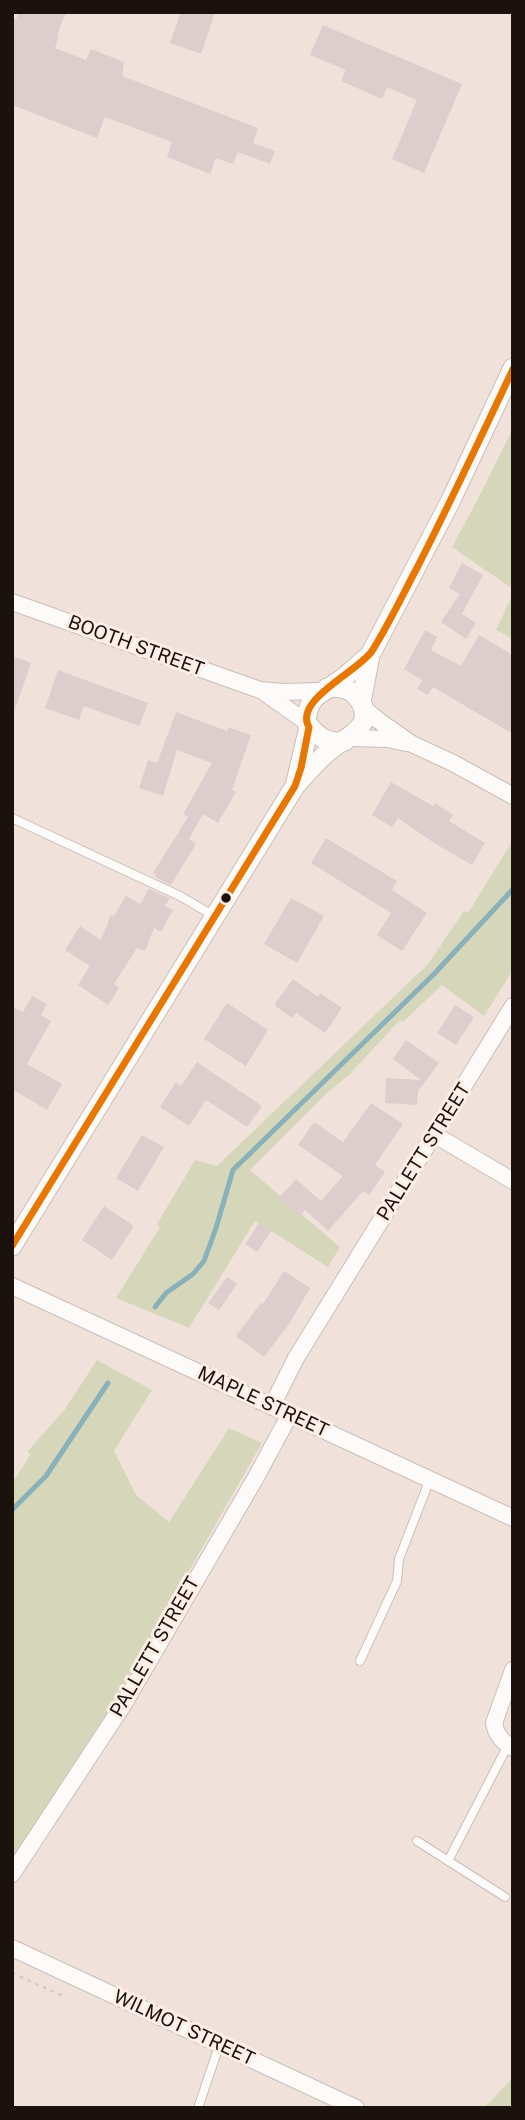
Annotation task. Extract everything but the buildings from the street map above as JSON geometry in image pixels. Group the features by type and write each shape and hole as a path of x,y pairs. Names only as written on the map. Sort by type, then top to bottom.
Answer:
{"street":[{"path":"12,1246 295,786 332,748 348,739 362,725 364,678 370,655 450,502 513,368"},
{"name":"BOOTH STREET","path":"12,602 260,690 324,690"},
{"path":"295,786 301,768 310,703 370,655"},
{"path":"324,690 334,687 347,689 379,721 412,744 513,796"},
{"name":"BOOTH STREET","path":"260,690 308,724"},
{"path":"308,724 321,738 329,742 388,739 412,744"},
{"name":"PALLETT STREET","path":"272,1406 296,1358 510,1015"},
{"path":"435,1135 513,1181"},
{"name":"MAPLE STREET","path":"12,1286 513,1518"},
{"name":"PALLETT STREET","path":"12,1874 125,1702 290,1414"},
{"path":"510,1747 495,1732 494,1723 513,1671"},
{"name":"WILMOT STREET","path":"12,1948 356,2108"}],"lane":[{"path":"12,818 180,896 215,917"},
{"path":"360,1661 397,1581 399,1559 429,1479"},
{"path":"448,1861 510,1747"},
{"path":"417,1841 505,1898"},
{"path":"198,2108 219,2046"}],"path":[{"path":"12,1973 63,1996"}],"green space":[{"path":"513,428 513,589 452,547"},
{"path":"513,594 513,639 496,630"},
{"path":"513,840 513,970 484,1016 442,985 403,1022 400,1020 349,1075 326,1094 250,1170 340,1247 328,1267 255,1221 189,1328 116,1298 160,1227 157,1224 195,1160 217,1166 428,964 464,911 468,913"},
{"path":"97,1360 152,1390 114,1451 136,1495 169,1522 229,1428 262,1443 113,1704 12,1858 12,1478 15,1479 31,1454 27,1452 65,1409"},
{"path":"513,2078 513,2108 484,2108"}],"waterway":[{"path":"155,1307 166,1293 193,1274 204,1261 233,1170 434,974 513,889"},
{"path":"12,1510 46,1476 108,1383"}],"transit line":[{"path":"12,1246 295,786 309,727 307,717 310,707 318,696 372,651 418,566 513,369"}]}
